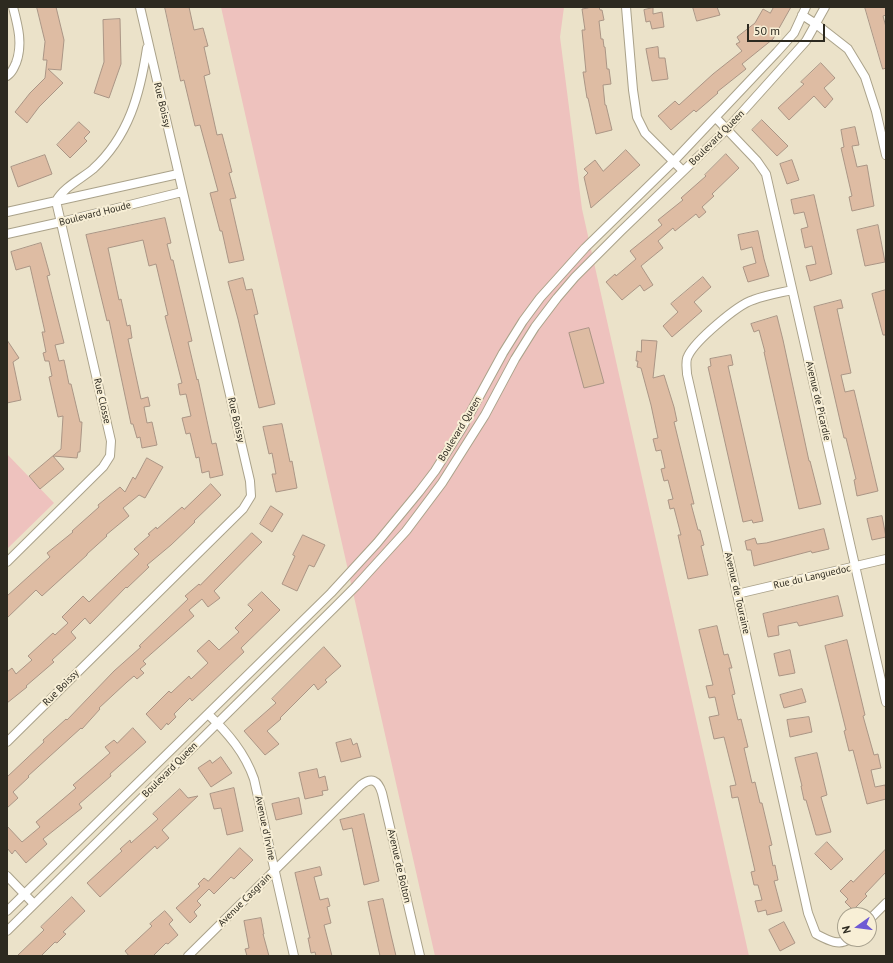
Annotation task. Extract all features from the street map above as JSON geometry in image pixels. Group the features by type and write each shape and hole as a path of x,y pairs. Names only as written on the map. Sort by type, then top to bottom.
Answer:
{"street":[{"path":"7,76 12,73 19,54 19,34 13,7"},
{"name":"Rue Boissy","path":"7,742 243,508 251,496 250,481 140,7"},
{"path":"626,7 633,90 637,117 645,133 683,172"},
{"name":"Boulevard Queen","path":"7,911 323,600 377,543 435,471 462,428 503,353 523,321 551,285 585,248 716,118 794,33 806,7"},
{"name":"Boulevard Queen","path":"7,931 356,586 406,531 442,483 485,415 514,360 534,327 562,293 595,257 728,129 806,41 825,7"},
{"path":"802,15 848,49 865,77 876,111 886,154"},
{"path":"56,201 60,194 93,169 103,158 123,130 135,104 143,76 148,44"},
{"name":"Avenue de Picardie","path":"716,118 757,161 766,174 886,702"},
{"name":"Boulevard Houde","path":"7,212 178,174"},
{"name":"Boulevard Houde","path":"7,234 182,192"},
{"name":"Rue Closse","path":"7,562 103,467 110,456 111,441 56,201"},
{"path":"585,248 595,257"},
{"name":"Avenue de Touraine","path":"792,290 743,304 716,325 692,349 687,357 687,374 808,913 816,934 834,942 837,942"},
{"name":"Rue du Languedoc","path":"737,594 886,559"},
{"path":"323,600 333,609"},
{"name":"Avenue d'Irvine","path":"208,714 240,749 249,765 254,779 294,956"},
{"name":"Avenue Casgrain","path":"188,956 361,785 367,780 372,780"},
{"name":"Avenue de Bolton","path":"372,780 379,785 382,792 420,956"},
{"path":"7,876 34,904"},
{"path":"877,912 886,903"}],"shaded area":[{"path":"221,7 564,7 560,37 582,209 749,956 435,956"},
{"path":"7,454 54,503 7,549"}],"building":[{"path":"37,7 56,7 64,40 61,70 48,69 63,83 39,107 27,123 15,112 30,93 45,78 47,60 43,60 45,42"},
{"path":"165,7 189,7 194,30 203,28 208,46 204,47 210,74 204,76 217,135 222,134 232,172 229,173 236,198 230,199 244,260 229,263 222,231 220,231 210,193 218,191 200,125 195,126 184,80 181,81"},
{"path":"588,7 599,7 600,10 602,10 604,20 599,21 601,39 603,39 605,47 607,69 609,69 611,84 603,85 605,105 612,130 596,134 587,98 583,72 586,72 582,30 585,30 582,9"},
{"path":"693,7 717,7 720,15 697,21"},
{"path":"774,7 791,7 773,39 742,64 746,69 717,92 718,93 696,112 694,110 671,130 658,116 675,101 679,105 713,74 742,51 736,44 740,42 737,37 755,23 763,9 770,13"},
{"path":"865,7 886,7 886,15 883,16 886,27 886,68 883,69"},
{"path":"653,8 653,14 662,12 664,27 652,29 650,21 646,22 644,10"},
{"path":"120,19 121,64 109,98 94,93 104,62 103,20"},
{"path":"658,47 659,58 665,58 668,79 652,81 646,49"},
{"path":"821,63 835,78 824,88 833,99 825,108 814,96 789,120 778,108 804,84 801,82"},
{"path":"762,120 788,146 777,156 752,130"},
{"path":"79,122 90,132 84,138 87,141 70,158 57,145"},
{"path":"855,127 859,145 852,146 857,167 867,165 874,206 852,211 849,197 852,196 841,148 844,147 841,130"},
{"path":"626,150 640,165 591,208 584,177 588,173 584,169 595,160 603,171"},
{"path":"726,154 739,168 712,194 714,196 702,207 706,212 699,218 696,214 675,231 673,228 658,241 663,248 641,266 653,285 644,291 640,285 622,300 606,282 615,274 616,276 636,259 630,251 662,225 658,220 683,200 681,198 706,176 705,175"},
{"path":"45,155 52,174 18,187 11,167"},
{"path":"792,160 799,180 787,184 780,164"},
{"path":"814,195 832,274 810,281 806,266 816,264 812,246 805,248 801,229 808,227 804,212 794,214 791,200"},
{"path":"165,218 171,243 167,244 171,260 173,260 192,341 188,342 197,380 198,379 212,444 216,443 223,475 210,478 209,471 202,473 199,457 196,458 190,433 186,434 182,418 191,416 186,394 180,395 178,384 182,383 165,316 168,315 156,264 149,266 143,240 108,248 119,300 121,299 127,326 130,325 132,338 128,339 141,399 148,397 150,406 144,407 147,423 152,422 157,445 142,448 140,437 137,438 133,424 131,424 109,320 107,321 86,235"},
{"path":"878,225 885,262 865,266 857,230"},
{"path":"758,231 769,276 748,282 743,267 756,263 752,247 741,250 738,235"},
{"path":"41,243 50,275 47,276 64,343 55,345 59,361 64,360 80,422 82,422 80,452 78,452 77,458 53,456 64,469 40,489 29,476 61,449 63,416 58,417 49,377 52,376 49,361 45,361 43,353 46,352 42,332 45,332 30,266 16,270 11,252"},
{"path":"703,277 711,287 694,302 702,311 672,337 663,326 678,312 671,304"},
{"path":"243,278 246,290 252,289 258,314 254,315 275,404 259,408 228,282"},
{"path":"886,290 886,335 883,335 872,294"},
{"path":"841,300 843,308 837,309 851,373 841,375 845,392 854,390 878,491 857,496 854,480 856,479 846,438 844,438 814,307"},
{"path":"777,316 809,461 821,504 799,509 765,352 759,330 754,332 751,324"},
{"path":"589,328 604,383 584,388 569,333"},
{"path":"7,340 19,358 13,362 21,400 7,403"},
{"path":"642,340 657,341 653,378 664,375 674,407 677,421 674,422 694,504 691,504 704,545 701,546 708,575 688,579 678,535 681,535 674,508 670,509 668,500 673,499 668,480 664,481 661,469 665,468 661,450 656,451 653,439 658,438 651,405 641,368 637,367 637,351 641,352"},
{"path":"731,355 733,365 728,366 763,521 753,523 752,520 743,522 708,367 711,366 710,359"},
{"path":"282,424 290,462 292,461 297,488 276,492 272,474 276,474 272,453 269,454 263,427"},
{"path":"147,458 163,467 145,498 139,495 123,508 129,516 106,535 107,536 42,596 36,590 7,618 7,596 50,557 47,553 73,532 72,531 99,507 98,505 120,487 125,492 133,477 135,479"},
{"path":"211,484 221,495 171,545 147,565 149,567 127,588 126,587 90,624 85,618 71,632 76,638 52,660 54,662 7,703 7,672 12,668 16,674 32,660 28,656 53,633 55,635 68,623 62,617 83,596 89,602 139,554 134,549 150,535 148,534 156,527 157,529 182,507 184,509"},
{"path":"271,506 283,514 272,532 260,524"},
{"path":"882,516 886,537 872,540 867,519"},
{"path":"824,529 829,549 812,553 811,551 754,566 751,550 747,550 745,541 755,538 757,544 766,543"},
{"path":"252,533 262,542 214,591 220,598 208,607 202,599 189,610 194,616 143,661 146,664 140,669 144,673 137,679 134,676 127,682 99,708 100,709 82,729 81,728 28,776 29,777 13,792 18,798 7,808 7,777 44,742 43,740 66,719 67,720 114,671 141,647 139,646 188,599 185,596 199,584 200,585"},
{"path":"303,535 325,545 314,567 309,565 297,591 282,584 295,556 293,555"},
{"path":"262,592 280,610 241,648 244,652 192,701 190,698 174,714 176,717 168,725 167,723 161,730 146,714 169,691 171,693 189,676 191,679 208,663 197,651 209,640 219,650 239,632 235,628 253,610 248,605"},
{"path":"838,596 843,616 799,626 797,622 778,626 779,635 768,637 763,614"},
{"path":"717,626 724,655 728,654 732,668 729,668 735,694 732,695 738,720 741,719 748,747 744,748 752,783 755,782 760,803 762,803 772,845 769,846 773,866 775,865 778,880 774,881 782,911 767,915 766,910 758,912 755,901 762,900 758,885 754,885 751,872 755,871 738,797 732,798 730,786 736,785 724,737 714,739 709,717 719,715 715,697 709,698 706,686 713,685 699,630"},
{"path":"847,640 865,715 863,716 874,755 878,754 881,768 871,770 875,787 885,785 886,790 886,799 867,804 853,750 849,751 844,731 846,730 825,646"},
{"path":"324,647 341,666 325,680 327,682 318,690 314,684 280,718 281,719 267,731 279,744 265,755 244,731 276,703 272,699"},
{"path":"790,650 795,673 779,676 774,654"},
{"path":"802,689 806,702 784,708 780,695"},
{"path":"809,717 812,732 790,737 787,720"},
{"path":"133,728 146,742 79,804 82,808 43,839 47,844 26,863 15,850 12,854 7,848 7,826 22,842 40,827 36,822 76,788 73,785 110,753 105,747 114,740 117,743"},
{"path":"351,739 353,745 357,743 361,757 341,762 336,743"},
{"path":"817,753 827,795 821,797 831,832 819,835 816,835 806,800 804,800 795,758"},
{"path":"221,757 232,773 211,787 198,768 210,760 212,763"},
{"path":"317,769 319,778 325,776 328,790 322,791 323,795 305,799 299,773"},
{"path":"234,788 243,831 227,835 221,808 214,809 210,794"},
{"path":"180,789 188,798 198,796 162,830 169,838 157,849 155,846 100,897 87,883 122,851 120,849 130,840 131,843 158,819 153,814"},
{"path":"299,798 302,814 276,820 272,804"},
{"path":"364,814 379,881 364,885 352,828 343,830 340,820"},
{"path":"827,842 843,859 831,870 815,854"},
{"path":"240,848 253,860 234,879 231,877 214,894 209,889 197,901 201,905 194,912 197,916 190,923 176,908 200,886 198,884 204,878 208,881"},
{"path":"886,849 886,872 865,894 867,896 856,907 850,907 845,902 848,899 840,891 851,880 853,882"},
{"path":"320,867 322,875 314,877 320,900 328,898 330,906 327,907 331,923 324,925 332,956 316,956 315,952 311,953 308,938 310,938 295,873"},
{"path":"72,897 85,911 63,932 66,934 57,943 55,942 41,956 17,956 44,930 41,927"},
{"path":"383,899 396,956 380,956 368,902"},
{"path":"165,911 173,920 169,924 178,935 168,944 166,943 153,956 129,956 125,951 152,926 150,924"},
{"path":"261,918 263,934 269,956 247,956 245,949 249,948 244,921"},
{"path":"784,922 795,943 780,951 769,930"}]}
